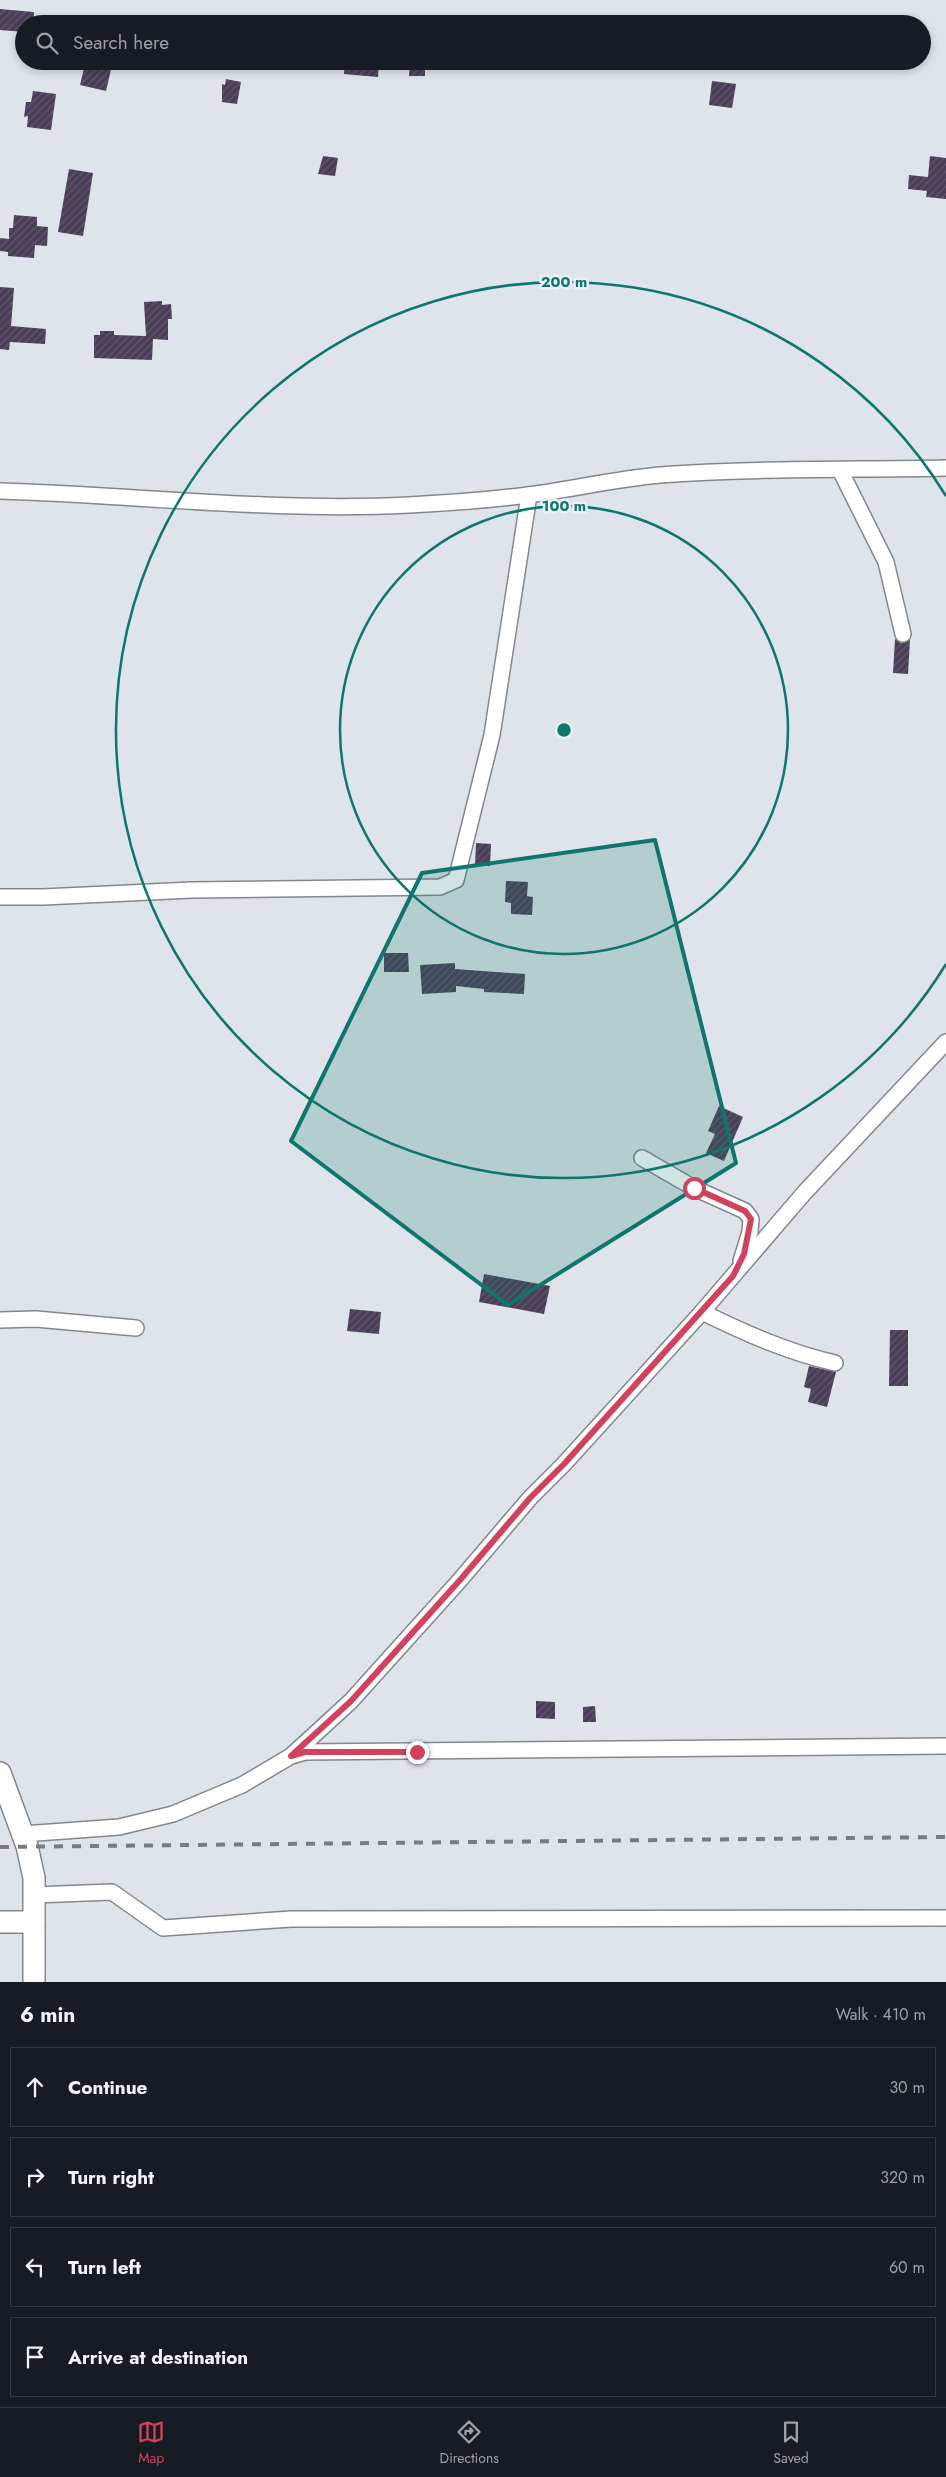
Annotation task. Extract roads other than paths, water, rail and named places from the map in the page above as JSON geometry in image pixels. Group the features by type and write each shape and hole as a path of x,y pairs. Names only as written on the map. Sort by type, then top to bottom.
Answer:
{"main road":[{"path":"2,1781 22,1834 34,1878 34,1982"},
{"path":"0,1922 34,1922"}],"street":[{"path":"0,491 93,494 308,507 408,505 529,495 658,475 710,472 946,468"},
{"path":"840,470 886,562 902,634"},
{"path":"0,897 43,897 192,890 440,887 456,880 492,736 529,495"},
{"path":"22,1834 119,1827 173,1814 242,1785 291,1756 351,1701 460,1580 530,1498 702,1312 805,1192 946,1042"},
{"path":"642,1158 694,1188 745,1211 751,1219 744,1254 733,1276"},
{"path":"702,1312 785,1350 834,1363"},
{"path":"0,1320 36,1319 136,1328"},
{"path":"291,1756 305,1752 946,1746"},
{"path":"34,1895 112,1892 164,1928 291,1919 946,1918"}],"railway":[{"path":"0,1847 946,1837"}]}
